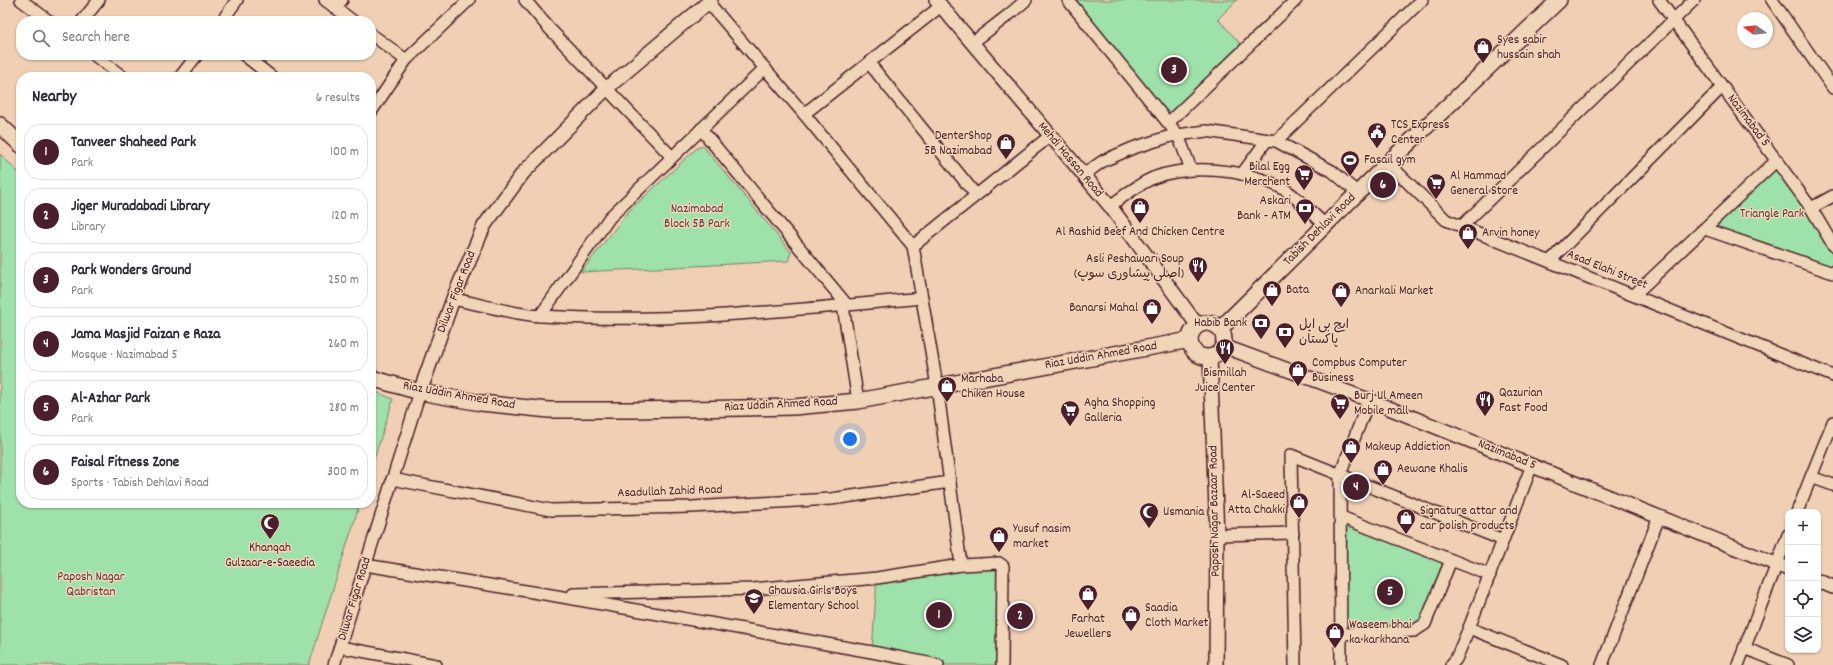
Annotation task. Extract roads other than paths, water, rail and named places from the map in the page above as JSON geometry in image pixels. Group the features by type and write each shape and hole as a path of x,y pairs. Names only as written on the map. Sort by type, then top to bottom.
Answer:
{"main road":[{"name":"Tabish Dehlavi Road","path":"1220,329 1325,225 1559,0"},
{"path":"0,125 16,140"},
{"path":"1210,323 1220,329 1223,334 1223,346 1220,351 1210,357 1205,358 1196,354 1190,345 1190,340 1194,330 1198,326 1210,323"},
{"name":"Riaz Uddin Ahmed Road","path":"376,379 420,392 481,402 549,410 794,407 858,401 1190,340"}],"street":[{"path":"22,0 43,16"},
{"path":"86,16 99,0"},
{"path":"226,16 237,0"},
{"path":"325,0 338,4 349,16"},
{"path":"376,105 406,60 469,0"},
{"path":"525,0 548,27 672,157"},
{"path":"972,43 1012,14 1026,0"},
{"path":"1068,0 1178,135 1191,169"},
{"path":"1168,123 1296,0"},
{"path":"1242,174 1271,141 1422,0"},
{"name":"Nazimabad 5","path":"1659,0 1777,160 1811,208 1833,245"},
{"path":"1462,226 1694,0"},
{"path":"1772,0 1833,88"},
{"path":"709,1 913,246 936,386 961,565"},
{"name":"Dilwar Figar Road","path":"334,665 420,392 453,299 484,226 523,173 606,88 709,1"},
{"path":"804,114 869,63 939,3"},
{"name":"Mehdi Hassan Road","path":"939,3 1110,206 1198,326"},
{"path":"376,38 406,60"},
{"path":"101,60 116,72"},
{"path":"184,72 193,60"},
{"path":"250,60 266,72"},
{"path":"869,63 976,195"},
{"path":"540,316 610,217 765,68"},
{"path":"1550,261 1722,87"},
{"path":"701,129 845,305 858,401"},
{"path":"1083,175 1104,161 1133,148 1178,135 1206,130 1271,141 1332,171 1358,193"},
{"path":"913,246 1050,136"},
{"path":"1634,295 1777,160"},
{"name":"Asad Elahi Street","path":"1388,164 1446,220 1833,376"},
{"path":"1110,206 1135,187 1154,178 1191,169 1212,170 1242,174 1279,186 1309,209 1325,225"},
{"path":"1811,208 1833,196"},
{"path":"1705,228 1833,273"},
{"path":"453,299 540,316 621,318 712,316 922,298"},
{"name":"Nazimabad 5","path":"1223,346 1369,400 1782,567"},
{"name":"Paposh Nagar Bazaar Road","path":"1210,357 1217,535 1216,665"},
{"path":"1341,665 1340,475 1369,400"},
{"path":"1798,509 1833,422"},
{"path":"1295,665 1292,455 1503,540"},
{"path":"1451,665 1456,659 1469,628 1532,465"},
{"path":"1811,477 1833,485"},
{"name":"Asadullah Zahid Road","path":"392,480 551,510 692,506 831,499 950,482"},
{"path":"1341,517 1490,575"},
{"path":"1602,665 1659,517"},
{"path":"1217,535 1293,534"},
{"path":"1738,665 1744,648 1782,567 1786,545"},
{"path":"1341,634 1414,632 1425,624 1450,560"},
{"path":"551,595 753,589 877,578 961,565 999,563 1003,566 1002,665"},
{"path":"365,566 551,595 938,665"},
{"path":"1821,582 1833,587"},
{"path":"1469,628 1562,665"},
{"path":"340,647 436,665"},
{"path":"1744,648 1788,665"}],"place":[{"name":"Syes sabir hussain shah","path":"1483,64"},
{"name":"Park Wonders Ground","path":"1174,70"},
{"name":"TCS Express Center","path":"1377,149"},
{"name":"DenterShop 5B Nazimabad","path":"1006,160"},
{"name":"Fasail gym","path":"1350,177"},
{"name":"Faisal Fitness Zone","path":"1383,185"},
{"name":"Bilal Egg Merchent","path":"1304,191"},
{"name":"Al Hammad General Store","path":"1436,200"},
{"name":"Al Rashid Beef And Chicken Centre","path":"1140,224"},
{"name":"Askari Bank - ATM","path":"1305,225"},
{"name":"Arvin honey","path":"1468,250"},
{"name":"Asli Peshawari Soup (اصلی پیشاوری سوپ)","path":"1198,283"},
{"name":"Bata","path":"1272,307"},
{"name":"Anarkali Market","path":"1341,308"},
{"name":"Banarsi Mahal","path":"1152,325"},
{"name":"Habib Bank","path":"1261,340"},
{"name":"ایچ بی ایل پاکستان","path":"1285,349"},
{"name":"Bismillah Juice Center","path":"1225,365"},
{"name":"Compbus Computer Business","path":"1298,387"},
{"name":"Marhaba Chiken House","path":"947,403"},
{"name":"Qazurian Fast Food","path":"1485,417"},
{"name":"Burj Ul Ameen Mobile mall","path":"1340,420"},
{"name":"Agha Shopping Galleria","path":"1070,427"},
{"name":"Makeup Addiction","path":"1351,464"},
{"name":"Aewane Khalis","path":"1383,486"},
{"name":"Jama Masjid Faizan e Raza","path":"1356,487"},
{"name":"Al-Saeed Atta Chakki","path":"1299,519"},
{"name":"Usmania","path":"1149,529"},
{"name":"Signature attar and car polish products","path":"1406,535"},
{"name":"Khanqah Gulzaar-e-Saeedia","path":"270,540"},
{"name":"Yusuf nasim market","path":"999,553"},
{"name":"Al-Azhar Park","path":"1390,592"},
{"name":"Farhat Jewellers","path":"1088,611"},
{"name":"Ghausia Girls Boys Elementary School","path":"754,615"},
{"name":"Tanveer Shaheed Park","path":"939,615"},
{"name":"Jiger Muradabadi Library","path":"1020,616"},
{"name":"Saadia Cloth Market","path":"1131,632"},
{"name":"Waseem bhai ka karkhana","path":"1335,649"}],"park label":[{"name":"Triangle Park","path":"1772,214"},
{"name":"Nazimabad Block 5B Park","path":"697,216"},
{"name":"Paposh Nagar Qabristan","path":"91,584"}]}
